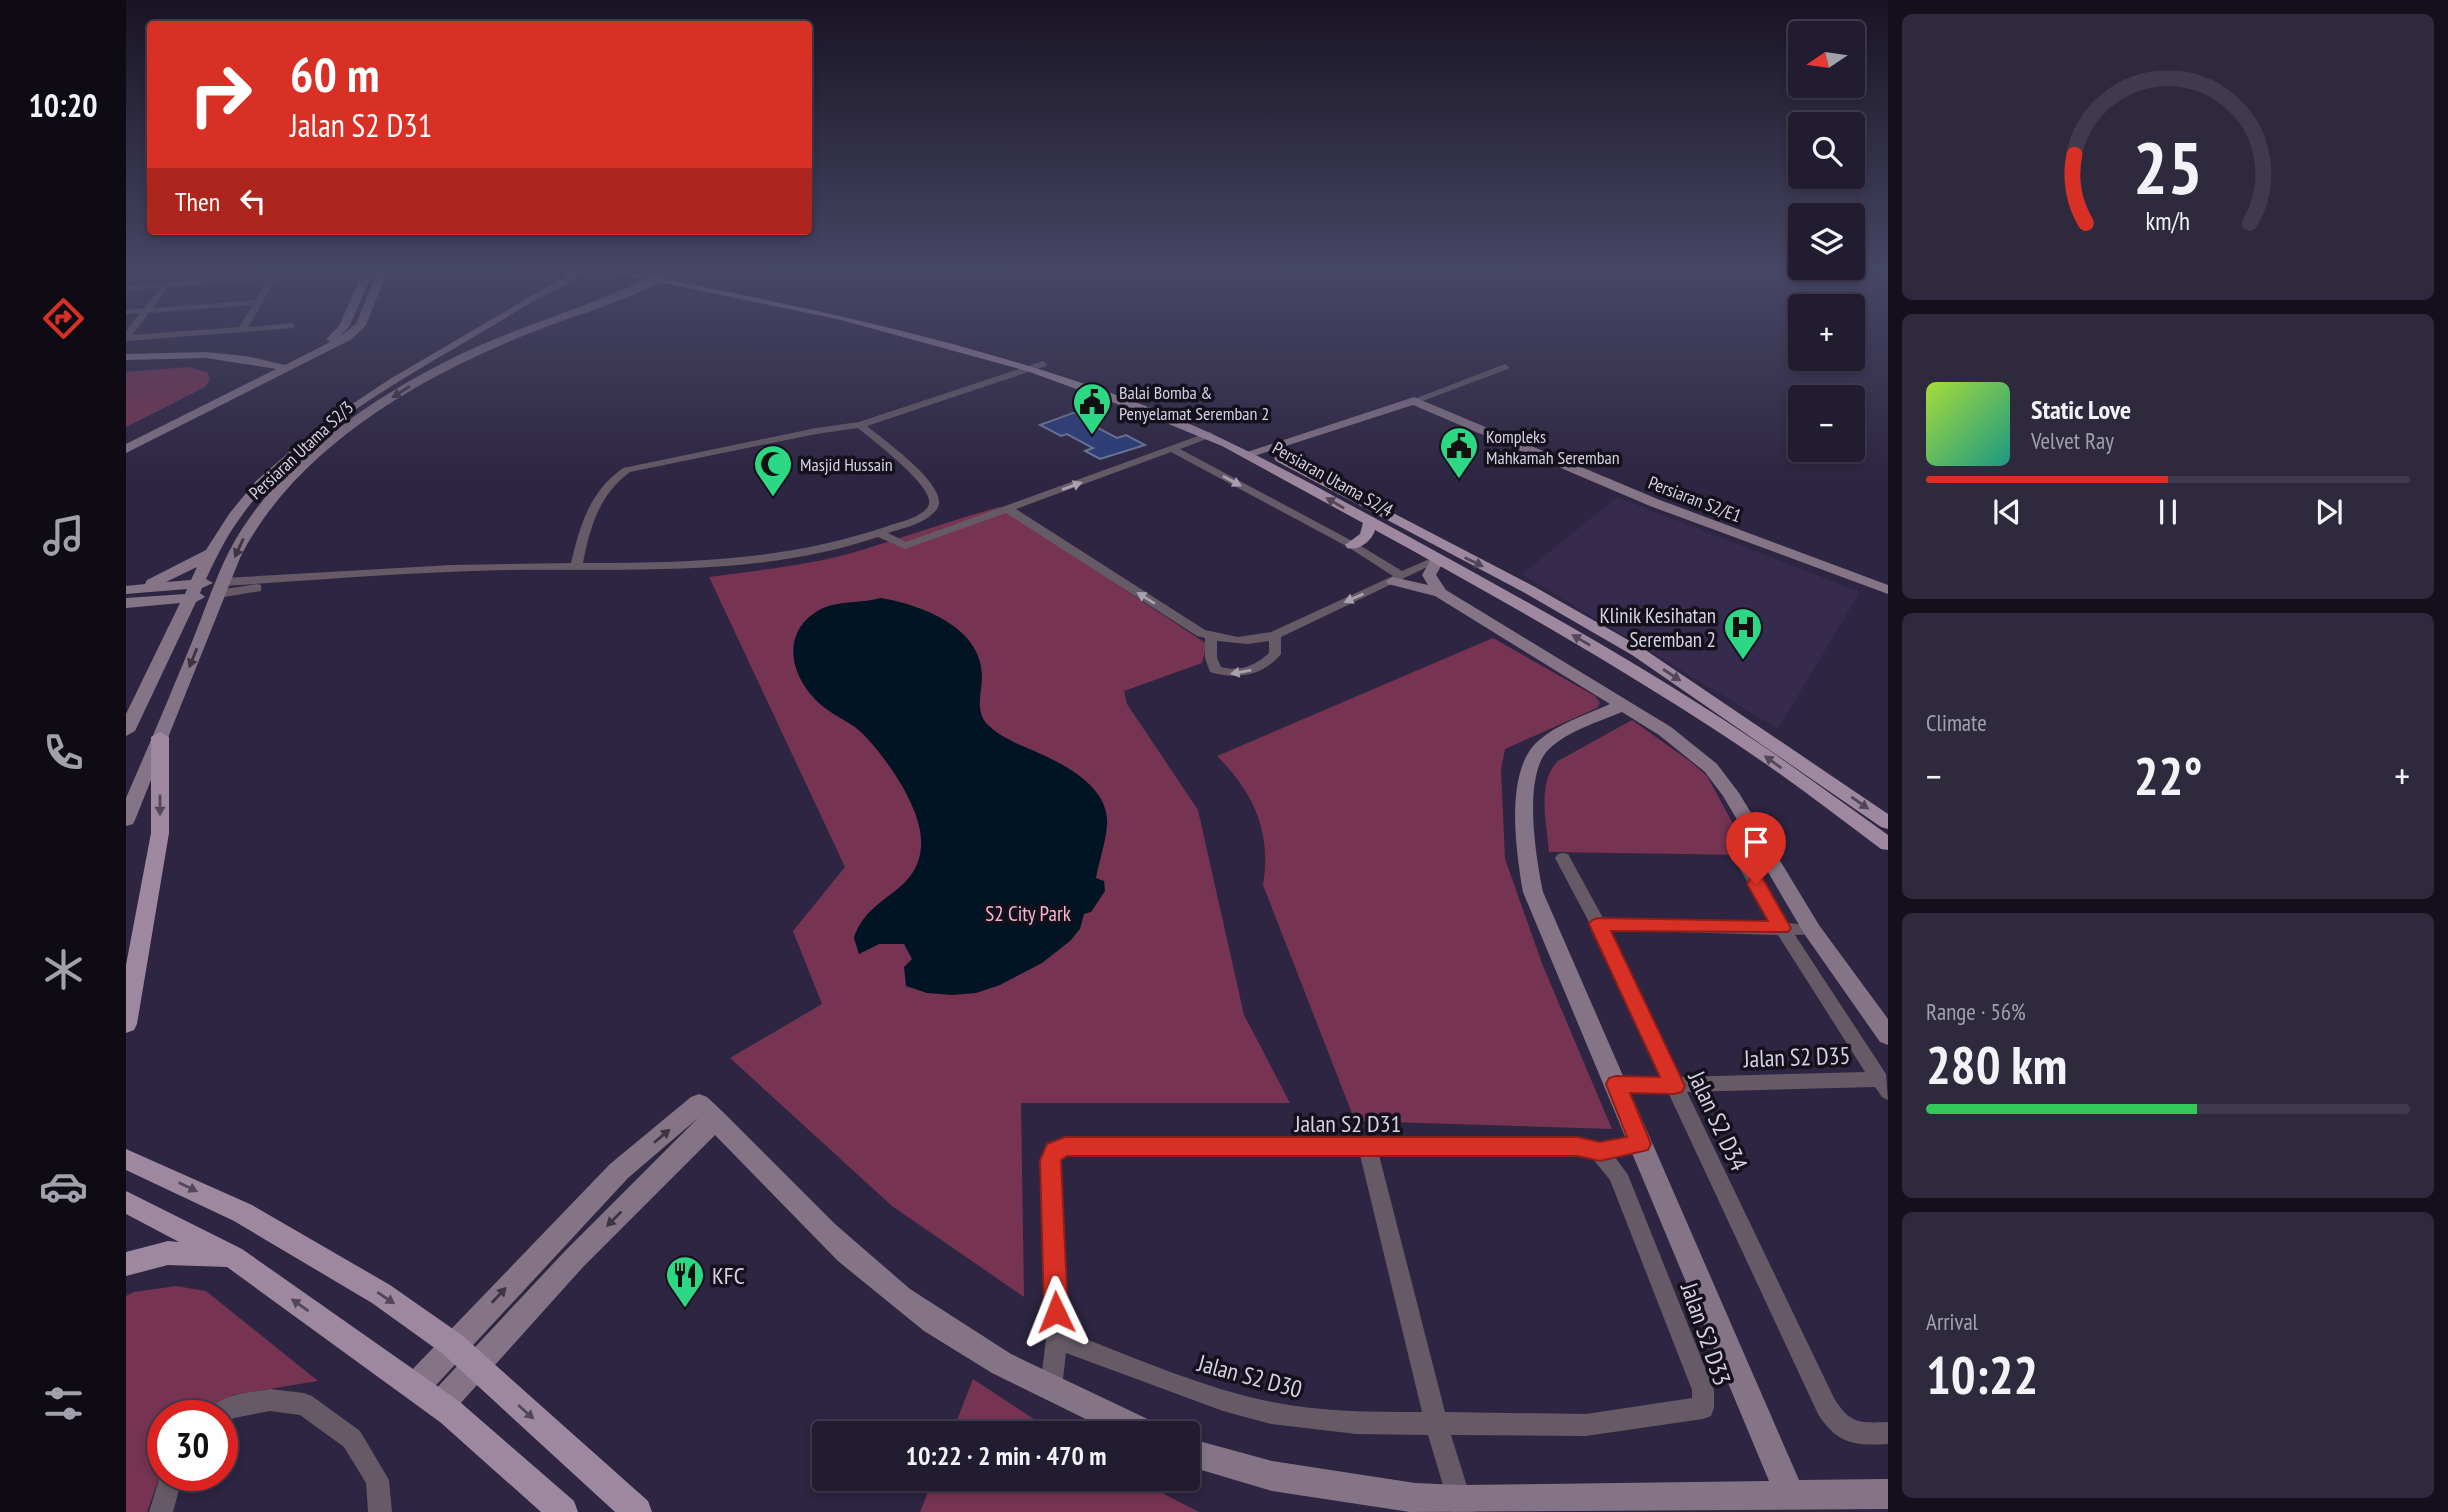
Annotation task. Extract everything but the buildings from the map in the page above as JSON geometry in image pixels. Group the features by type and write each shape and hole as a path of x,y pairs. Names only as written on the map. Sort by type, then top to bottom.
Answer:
{"main road":[{"name":"Persiaran Utama S2/4","path":"941,343 1037,367"},
{"name":"Persiaran Utama S2/4","path":"962,343 1152,407 1263,449 1431,541 1530,590 1637,652 1888,823"},
{"name":"Persiaran Utama S2/4","path":"1152,407 1247,454 1438,559 1647,679 1744,741 1888,844"},
{"path":"1352,545 1366,536 1370,523"},
{"path":"1431,541 1439,553 1438,559"},
{"path":"126,1024 160,833 160,737"},
{"path":"126,1159 243,1213 381,1294 453,1345 637,1512"},
{"path":"126,1202 233,1257 416,1386 563,1512"},
{"path":"126,1264 168,1253 233,1257"}],"street":[{"path":"126,449 324,343"},
{"path":"126,437 273,369 338,343"},
{"name":"Persiaran Utama S2/3","path":"126,731 224,529 246,501 287,460 334,421 457,343"},
{"name":"Persiaran Utama S2/3","path":"126,820 221,588 245,536 271,500 310,462 372,410 466,355 498,343"},
{"path":"126,359 206,359 273,369"},
{"path":"576,567 584,529 605,485 626,470 816,431 860,425 1037,367"},
{"path":"1247,454 1414,401 1505,367"},
{"name":"Persiaran S2/E1","path":"1414,401 1655,503 1888,590"},
{"path":"129,596 452,568 717,564 801,555 881,534 920,518 932,509 936,498 924,480 860,425"},
{"path":"881,534 905,546 1209,435"},
{"path":"1172,449 1352,545 1397,578 1440,593 1665,731 1711,768 1730,793 1812,930 1888,1036"},
{"path":"1008,509 1211,636 1234,640 1261,639 1275,635 1438,559"},
{"path":"129,596 212,552"},
{"path":"1438,559 1429,575 1440,593"},
{"path":"129,596 160,610 168,616 175,628"},
{"path":"1211,636 1211,658 1215,669 1227,674 1244,673 1265,665 1275,654 1275,635"},
{"path":"1622,705 1543,744 1532,757 1527,772 1526,861 1533,892 1789,1493"},
{"name":"Jalan S2 D34","path":"1563,858 1598,924 1825,1406 1836,1423 1845,1430 1862,1434 1888,1433"},
{"path":"1744,862 1782,928 1884,1086"},
{"path":"1598,924 1812,930"},
{"name":"Jalan S2 D35","path":"1616,1084 1884,1086"},
{"path":"416,1386 619,1171 707,1111"},
{"path":"440,1405 707,1111"},
{"path":"707,1111 829,1234 878,1280 915,1309 967,1343 1051,1388 1121,1421"},
{"name":"Jalan S2 D31","path":"1057,1339 1051,1160 1055,1151 1065,1146 1578,1147 1600,1152 1640,1144"},
{"path":"1368,1148 1436,1422 1461,1506"},
{"name":"Jalan S2 D33","path":"1436,1422 1586,1425 1703,1408 1703,1390 1618,1175 1600,1152"},
{"path":"1051,1388 1057,1339"},
{"name":"Jalan S2 D30","path":"1057,1339 1223,1400 1271,1413 1356,1423 1436,1422"},
{"path":"238,1406 270,1400 304,1404 352,1439 377,1480 380,1512"},
{"path":"1200,1455 1272,1476 1461,1506 1789,1493 1888,1494"},
{"path":"161,1512 167,1491"}],"shaded area":[{"name":"Klinik Kesihatan Seremban 2","path":"1617,497 1860,592 1778,729 1522,574"}],"green space":[{"path":"188,367 207,372 210,379 205,387 126,427 126,372"},
{"name":"S2 City Park","path":"999,507 1207,644 1202,663 1124,691 1127,704 1198,810 1244,1015 1290,1103 1021,1103 1024,1297 892,1206 730,1058 822,1004 793,931 845,867 709,577 825,560"},
{"path":"1493,638 1595,696 1600,703 1597,708 1505,749 1501,769 1505,859 1543,966 1612,1129 1355,1121 1263,885 1265,848 1257,815 1241,784 1217,756"},
{"path":"1632,720 1707,776 1750,855 1549,852 1544,804 1551,770 1558,761"},
{"path":"176,1286 206,1291 318,1381 233,1395 224,1400 147,1400 147,1491 154,1491 147,1512 126,1512 126,1296 134,1292"},
{"path":"973,1379 1037,1421 957,1421"},
{"path":"928,1491 1158,1491 1199,1512 920,1512"}],"water":[{"path":"881,598 931,613 961,632 972,644 979,659 982,676 980,706 986,723 1008,739 1070,769 1092,788 1106,811 1107,825 1096,878 1104,881 1105,891 1091,912 1084,914 1080,929 1070,941 1042,963 1000,985 976,993 927,993 906,986 904,967 912,959 904,944 879,944 859,954 854,938 870,912 902,885 918,863 921,847 917,818 903,787 873,746 859,730 825,708 809,693 801,680 793,654 800,628 809,617 823,608"}],"place":[{"name":"Balai Bomba & Penyelamat Seremban 2","path":"1092,436"},
{"name":"Kompleks Mahkamah Seremban","path":"1459,480"},
{"name":"Masjid Hussain","path":"773,498"},
{"name":"Klinik Kesihatan Seremban 2","path":"1743,661"},
{"name":"KFC","path":"685,1309"}],"route":[{"path":"1056,1312 1051,1160 1055,1151 1065,1146 1578,1147 1600,1152 1640,1144 1616,1084 1674,1086 1598,924 1782,928 1756,884"}]}
